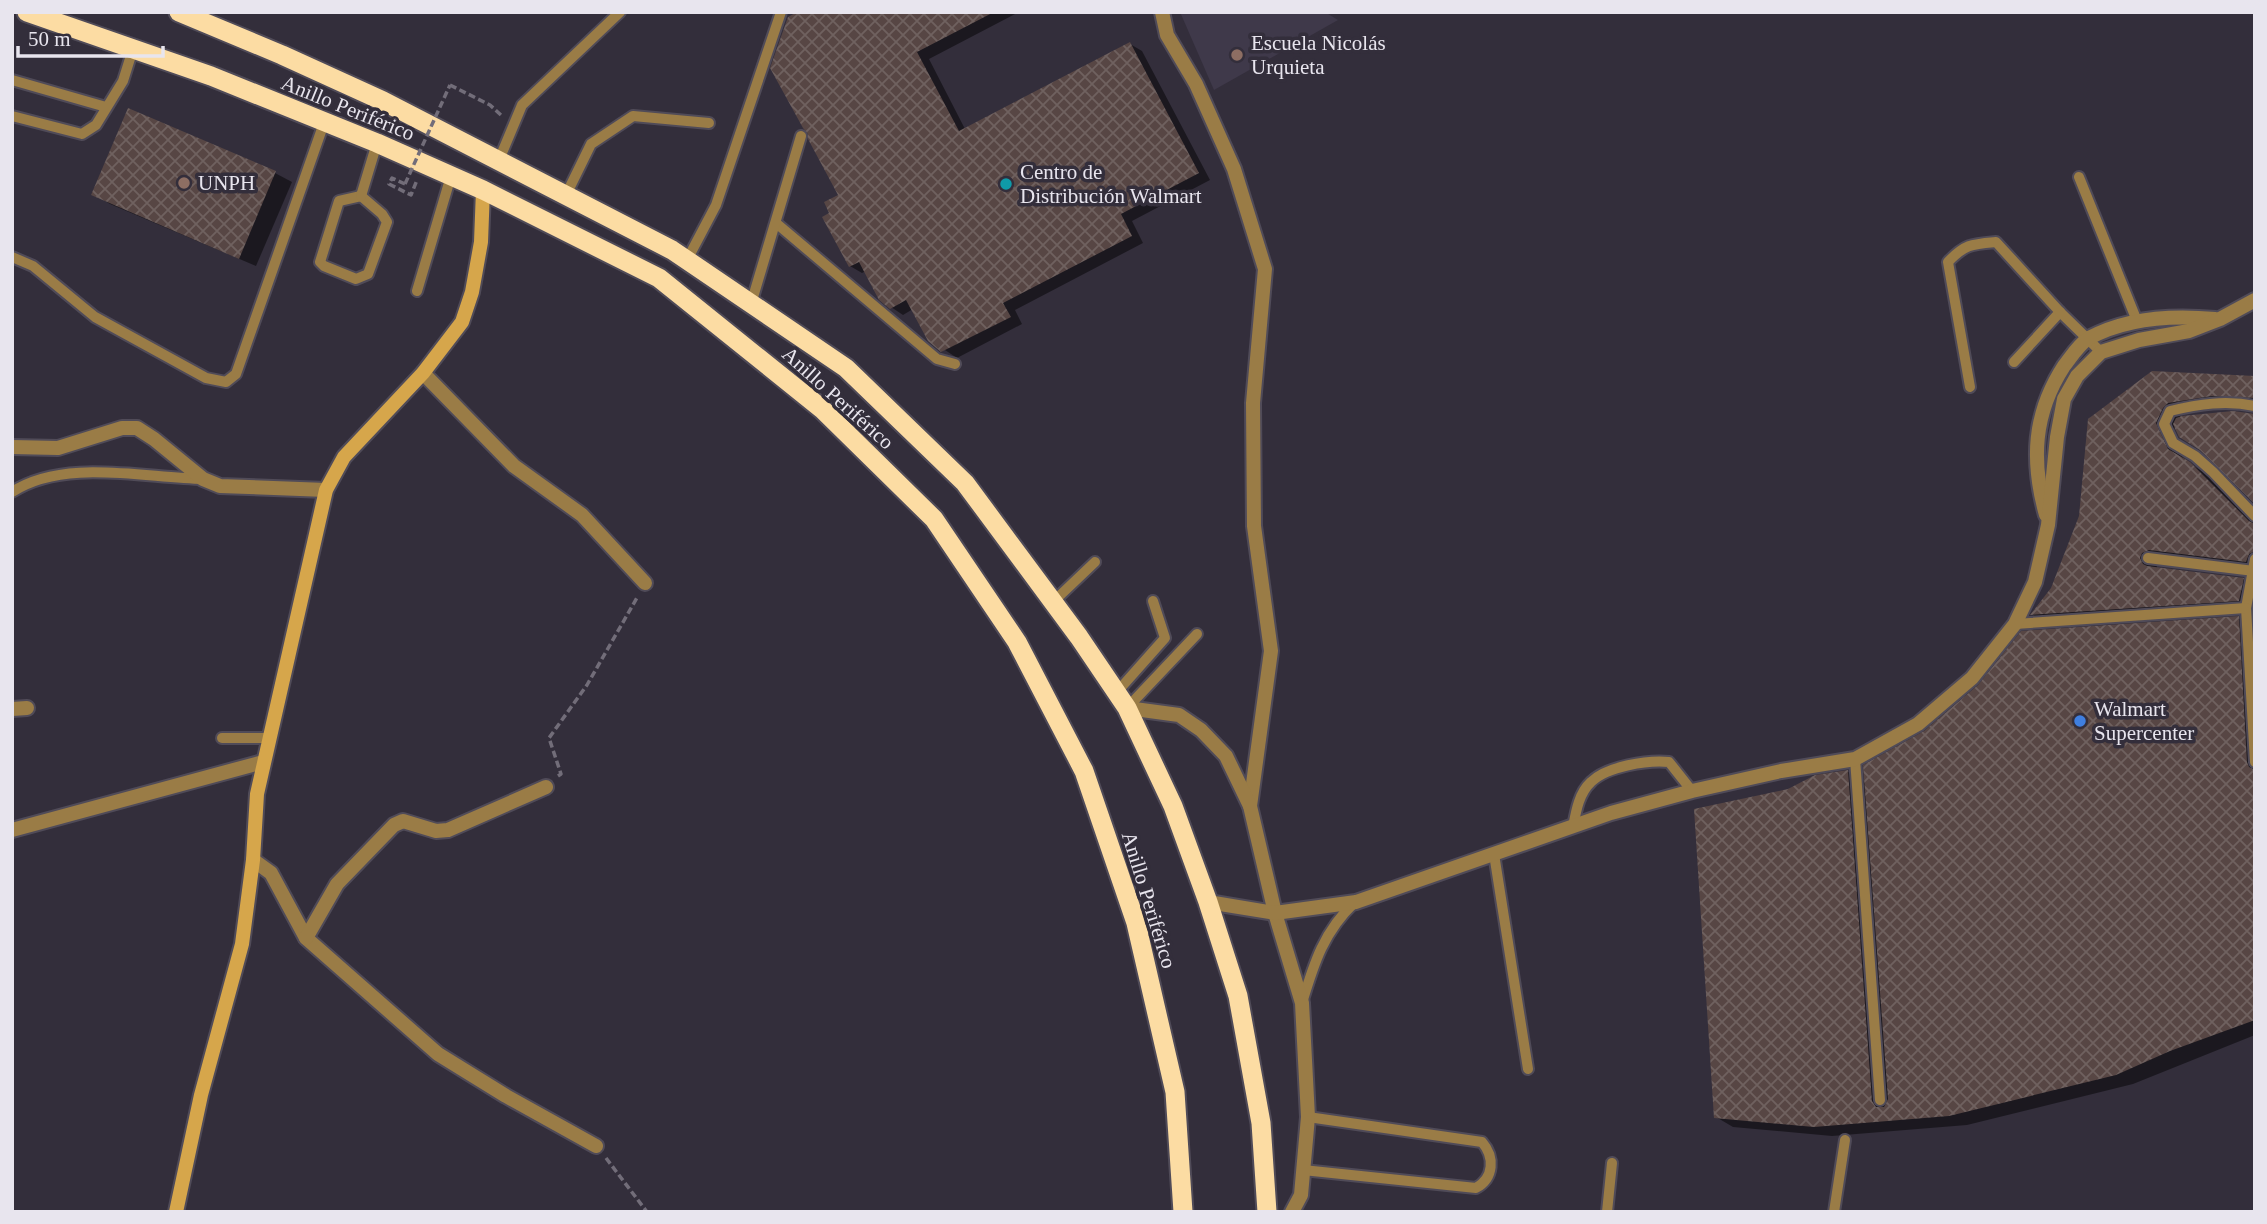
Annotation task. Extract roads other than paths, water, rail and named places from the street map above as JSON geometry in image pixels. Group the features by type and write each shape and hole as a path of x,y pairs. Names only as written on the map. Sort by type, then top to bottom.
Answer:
{"highway":[{"name":"Anillo Periférico","path":"27,12 211,76 377,143 483,190 659,278 822,409 934,519 1017,642 1084,771 1136,923 1175,1093 1183,1212"},
{"name":"Anillo Periférico","path":"179,12 383,101 672,250 846,368 965,483 1054,602 1122,700 1174,806 1238,996 1261,1123 1267,1212"}],"main road":[{"path":"176,1212 201,1095 242,944 253,860 257,794 326,490 344,457 423,373 462,321 481,242 483,190"}],"street":[{"path":"1161,12 1167,35 1196,84 1234,169 1265,269 1253,403 1254,526 1271,651 1250,806"},
{"path":"1208,902 1275,913 1356,902 1611,813 1781,771 1855,759 1918,724 1972,678 2015,624 2035,582 2048,525 2057,437 2064,399 2077,376 2101,352 2139,340 2189,331 2220,319 2255,300"},
{"path":"2048,525 2035,464 2037,431 2049,392 2073,354 2088,339 2137,321 2188,316 2220,319"},
{"path":"423,373 514,466 582,515 645,583"},
{"path":"12,447 58,448 122,428 137,428 202,479 220,486 326,490"},
{"path":"1122,700 1179,715 1201,730 1226,756 1250,806 1275,913 1302,1003 1308,1117 1301,1195 1292,1212"},
{"path":"12,709 27,708"},
{"path":"12,830 263,762"},
{"path":"306,937 337,884 394,825 403,821 436,831 448,830 546,787"},
{"path":"253,860 271,873 306,937 438,1054 596,1146"}],"lane":[{"path":"499,160 522,105 620,12"},
{"path":"687,260 716,205 781,12"},
{"path":"12,116 82,134 96,125 123,81 133,49"},
{"path":"12,80 106,107"},
{"path":"566,195 592,144 633,116 709,124"},
{"path":"12,257 33,266 95,317 206,378 226,382 236,374 324,123"},
{"path":"751,304 801,136"},
{"path":"361,197 377,143"},
{"path":"417,291 451,176"},
{"path":"2079,177 2137,321"},
{"path":"361,197 382,214 387,222 368,274 356,279 320,262 339,201 361,197"},
{"path":"776,223 937,359 955,364"},
{"path":"1970,387 1948,262 1960,249 1996,242 2101,352"},
{"path":"2014,362 2060,312"},
{"path":"2255,406 2242,403 2203,403 2171,411 2164,424 2173,443 2213,472 2255,516"},
{"path":"12,492 20,486 82,472 202,479"},
{"path":"2148,558 2254,571"},
{"path":"2255,559 2246,608 2255,762"},
{"path":"1054,602 1096,562"},
{"path":"1122,700 1165,638 1153,601"},
{"path":"2015,624 2246,608"},
{"path":"1122,700 1197,634"},
{"path":"222,738 269,738"},
{"path":"1855,759 1880,1100"},
{"path":"1573,827 1577,806 1591,781 1625,766 1653,761 1670,762 1692,791"},
{"path":"1494,854 1528,1069"},
{"path":"1302,1003 1320,949 1339,917 1356,902"},
{"path":"1303,1170 1475,1188 1489,1176 1491,1157 1482,1142 1308,1117"},
{"path":"1834,1212 1846,1140"},
{"path":"1606,1212 1612,1163"}],"place":[{"name":"Escuela Nicolás Urquieta","path":"1237,55"},
{"name":"UNPH","path":"184,183"},
{"name":"Centro de Distribución Walmart","path":"1006,184"},
{"name":"Walmart Supercenter","path":"2080,721"}]}
